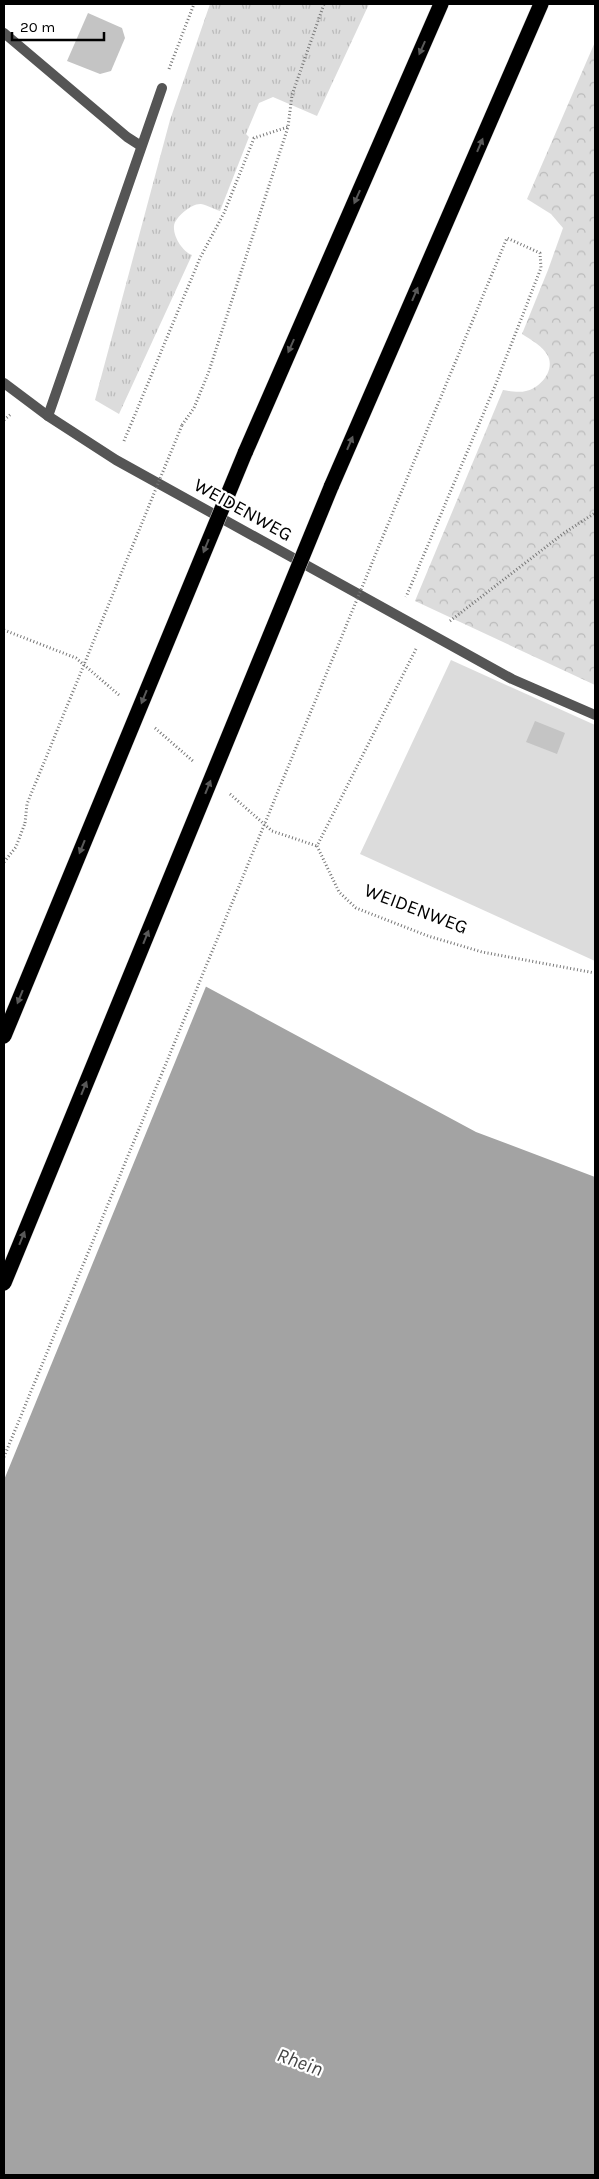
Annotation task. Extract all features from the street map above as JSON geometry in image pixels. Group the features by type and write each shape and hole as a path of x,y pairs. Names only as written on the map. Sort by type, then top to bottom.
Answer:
{"highway":[{"path":"4,1036 245,453 441,4"},
{"path":"4,1283 331,487 541,4"}],"street":[{"path":"4,33 127,137 141,146"},
{"path":"48,416 162,88"},
{"name":"WEIDENWEG","path":"4,383 48,416 116,460 512,679 595,715"}],"path":[{"path":"162,88 194,4"},
{"path":"4,862 16,847 25,823 27,804 182,425 194,408 209,371 288,128 292,95 324,4"},
{"path":"116,460 200,258 224,213 254,138 288,128"},
{"path":"4,1457 507,238 540,253 541,268 495,386 398,616"},
{"path":"229,793 272,831 316,846 428,633 595,512"},
{"path":"4,630 76,658 120,696"},
{"path":"149,722 200,767"},
{"name":"WEIDENWEG","path":"316,846 339,892 356,908 428,936 482,952 595,973"}],"green space":[{"path":"210,4 369,4 317,116 273,97 259,103 246,134 249,137 220,211 197,204 189,208 175,222 174,230 179,243 185,251 192,255 119,414 95,400 170,120"},
{"path":"595,42 595,685 415,601 503,390 514,392 526,391 541,383 548,373 550,362 546,352 522,334 563,228 551,214 527,199"},
{"path":"451,660 595,725 595,961 360,854"}],"water":[{"name":"Rhein","path":"4,878 476,1132 595,1177 595,2175 4,2175"}],"pier":[{"path":"4,875 207,984 4,1480"}],"building":[{"path":"88,13 122,28 125,38 111,71 100,74 67,61"},
{"path":"535,721 565,733 557,754 526,742"}]}
